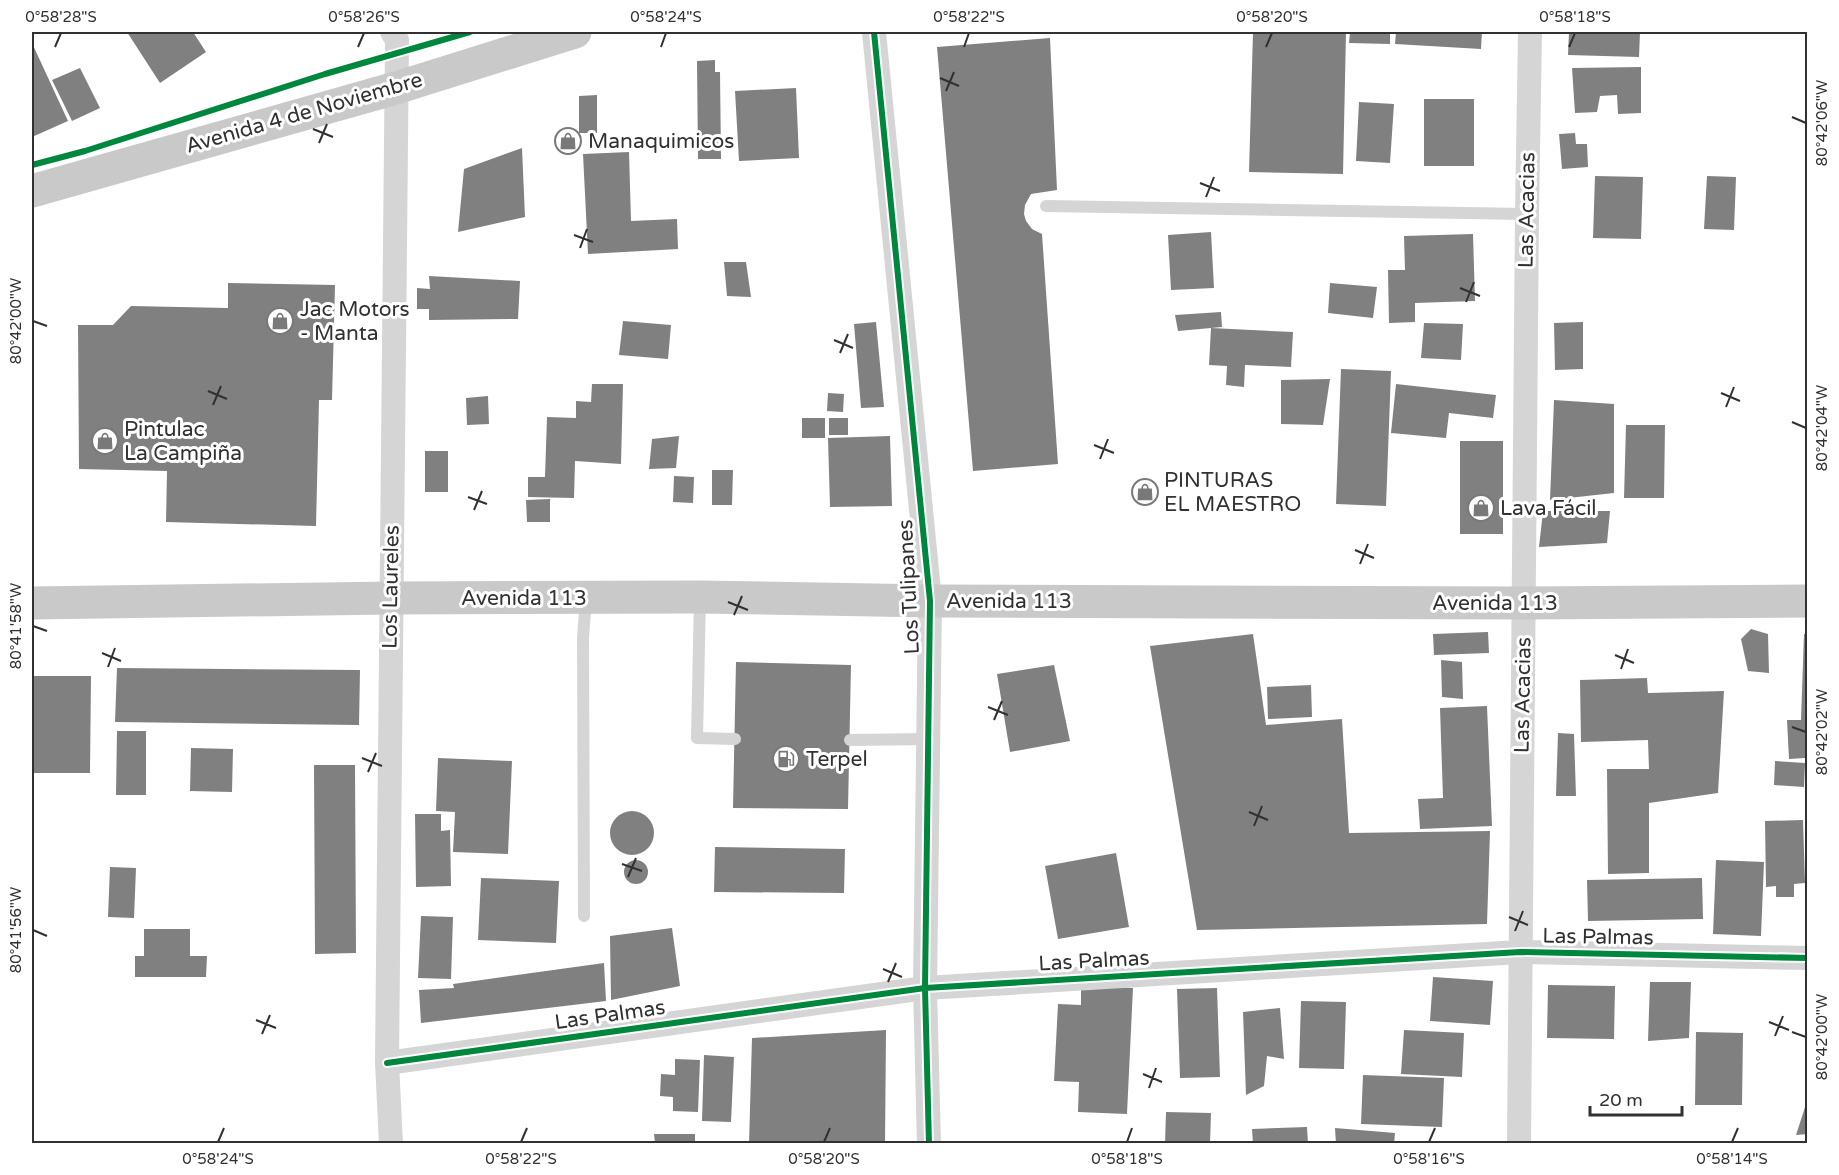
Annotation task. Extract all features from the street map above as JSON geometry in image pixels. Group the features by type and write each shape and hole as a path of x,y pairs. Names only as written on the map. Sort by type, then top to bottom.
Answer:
{"main road":[{"name":"Avenida 4 de Noviembre","path":"32,191 396,88 575,32"},
{"name":"Avenida 113","path":"32,603 586,597 930,601 1525,603 1808,601"}],"street":[{"name":"Los Laureles","path":"391,1143 387,1063 397,40 392,32"},
{"name":"Los Tulipanes","path":"874,32 930,601 925,988 928,1143"},
{"name":"Las Acacias","path":"1519,1143 1530,32"},
{"name":"Las Palmas","path":"387,1063 925,988 1520,952 1808,958"}],"lane":[{"path":"1046,206 1527,214"},
{"path":"584,916 583,638 586,597"},
{"path":"700,597 697,738 735,739"},
{"path":"850,740 928,739"}],"building":[{"path":"127,32 193,32 206,52 160,83"},
{"path":"1253,32 1346,32 1343,174 1249,172"},
{"path":"1350,32 1390,32 1390,44 1349,43"},
{"path":"1396,32 1482,32 1481,49 1395,44"},
{"path":"1569,32 1640,32 1639,57 1568,55"},
{"path":"1050,38 1057,190 1031,194 1025,205 1024,214 1032,229 1042,234 1058,464 973,471 937,47"},
{"path":"32,43 68,121 32,137"},
{"path":"715,60 715,72 720,72 721,159 698,159 697,61"},
{"path":"1641,67 1641,113 1618,114 1617,95 1600,96 1597,112 1575,113 1572,68"},
{"path":"80,68 100,108 72,121 52,80"},
{"path":"796,88 799,158 739,161 735,91"},
{"path":"597,95 597,133 579,133 579,96"},
{"path":"1424,99 1474,99 1474,166 1424,166"},
{"path":"1359,102 1394,104 1390,163 1356,161"},
{"path":"1575,133 1576,144 1587,144 1588,167 1562,169 1559,134"},
{"path":"522,148 525,217 458,232 464,169"},
{"path":"629,152 631,221 677,219 678,249 588,254 583,154"},
{"path":"1595,176 1643,177 1641,239 1593,238"},
{"path":"1707,176 1736,177 1734,230 1704,229"},
{"path":"1211,232 1214,288 1171,290 1168,235"},
{"path":"1473,234 1475,301 1415,303 1415,322 1389,323 1388,270 1405,270 1404,236"},
{"path":"724,262 746,262 751,297 727,296"},
{"path":"429,276 520,281 518,319 429,320 429,309 417,309 417,288 430,289"},
{"path":"228,283 335,285 332,400 319,400 316,526 166,522 167,471 79,469 78,325 113,325 131,306 228,308"},
{"path":"1330,283 1377,287 1373,318 1328,313"},
{"path":"1221,312 1222,327 1178,331 1175,315"},
{"path":"623,321 671,325 668,359 619,355"},
{"path":"876,322 884,407 861,408 854,324"},
{"path":"1583,322 1583,369 1555,370 1554,323"},
{"path":"1424,323 1463,324 1461,360 1421,358"},
{"path":"1211,328 1293,332 1291,367 1245,365 1244,387 1226,385 1227,366 1209,365"},
{"path":"1341,369 1391,371 1386,506 1336,504"},
{"path":"1330,379 1323,425 1281,424 1281,380"},
{"path":"592,384 623,384 621,464 575,461 574,498 528,497 528,477 545,477 547,417 576,418 576,401 591,402"},
{"path":"1396,384 1496,395 1493,418 1449,413 1446,438 1391,433"},
{"path":"828,393 844,394 843,412 827,411"},
{"path":"488,396 489,424 467,425 466,398"},
{"path":"1554,400 1614,404 1614,493 1550,500"},
{"path":"802,418 825,418 825,438 802,438"},
{"path":"829,418 848,418 848,435 829,435"},
{"path":"1626,425 1665,425 1664,498 1624,498"},
{"path":"679,436 676,468 649,469 652,439"},
{"path":"890,436 892,506 830,507 828,438"},
{"path":"1460,441 1503,441 1503,534 1460,534"},
{"path":"425,451 448,451 448,492 425,492"},
{"path":"712,470 733,470 732,505 712,505"},
{"path":"674,476 694,477 693,503 673,502"},
{"path":"550,499 550,522 527,522 526,500"},
{"path":"1543,511 1610,511 1607,543 1539,547"},
{"path":"1751,629 1768,634 1769,673 1748,671 1741,639"},
{"path":"1488,632 1489,653 1434,655 1433,634"},
{"path":"1253,634 1266,725 1342,719 1349,833 1490,831 1487,924 1197,930 1150,646"},
{"path":"1804,634 1808,634 1808,763 1805,758 1789,759 1787,720 1801,720"},
{"path":"1441,660 1462,662 1463,699 1442,697"},
{"path":"736,662 851,665 848,809 733,808"},
{"path":"1054,665 1070,741 1010,752 997,674"},
{"path":"117,668 360,670 359,725 115,722"},
{"path":"32,676 91,676 90,773 32,773"},
{"path":"1647,678 1648,693 1724,691 1718,793 1649,803 1649,873 1608,874 1607,769 1649,769 1648,740 1581,742 1580,680"},
{"path":"1311,685 1312,717 1268,719 1267,687"},
{"path":"1487,706 1492,826 1420,829 1418,799 1443,798 1440,708"},
{"path":"117,731 146,731 146,795 116,795"},
{"path":"1558,733 1574,734 1576,796 1556,796"},
{"path":"191,748 233,749 232,792 190,791"},
{"path":"438,758 512,761 508,854 453,852 455,812 436,811"},
{"path":"1775,761 1805,763 1804,787 1774,785"},
{"path":"314,765 355,765 356,953 315,954"},
{"path":"632,811 641,812 648,817 653,824 653,842 648,849 641,854 632,855 623,854 616,849 611,842 610,833 611,824 616,817 623,812"},
{"path":"415,814 441,814 441,831 450,830 451,886 416,887"},
{"path":"1803,820 1805,883 1794,884 1794,897 1776,897 1776,886 1766,887 1765,821"},
{"path":"715,847 845,849 844,893 714,892"},
{"path":"1116,853 1129,927 1058,939 1045,866"},
{"path":"636,860 645,863 648,872 645,881 636,884 627,881 624,872 627,863"},
{"path":"1716,860 1764,862 1761,936 1713,934"},
{"path":"110,867 136,868 134,918 108,917"},
{"path":"481,878 559,881 556,943 478,940"},
{"path":"1702,878 1703,919 1588,921 1587,880"},
{"path":"421,916 453,917 451,979 418,978"},
{"path":"672,928 680,986 611,1000 610,936"},
{"path":"144,929 190,929 190,956 207,956 206,977 135,977 135,956 144,956"},
{"path":"604,963 606,1001 421,1023 419,990 454,988 453,984"},
{"path":"1433,977 1493,981 1490,1025 1430,1021"},
{"path":"1650,982 1691,982 1689,1038 1648,1041"},
{"path":"1548,985 1615,986 1614,1039 1547,1038"},
{"path":"1081,986 1133,988 1127,1114 1078,1112 1079,1082 1054,1081 1058,1004 1081,1005"},
{"path":"1217,988 1220,1077 1180,1078 1177,989"},
{"path":"1301,1001 1346,1002 1344,1069 1299,1068"},
{"path":"1280,1008 1284,1059 1267,1056 1264,1086 1246,1095 1243,1012"},
{"path":"886,1030 885,1144 749,1144 752,1038"},
{"path":"1404,1030 1464,1033 1462,1077 1401,1074"},
{"path":"1696,1032 1743,1033 1742,1105 1695,1105"},
{"path":"704,1055 734,1057 731,1122 702,1121"},
{"path":"675,1059 700,1060 698,1112 673,1111 673,1097 660,1096 661,1074 675,1075"},
{"path":"1363,1075 1444,1078 1442,1127 1361,1124"},
{"path":"1807,1101 1808,1134 1796,1135"},
{"path":"1166,1112 1211,1113 1210,1144 1165,1144"},
{"path":"1307,1127 1308,1144 1253,1144 1252,1129"},
{"path":"1335,1128 1395,1133 1394,1144 1336,1144"},
{"path":"654,1134 695,1134 695,1143 655,1143"},
{"path":"508,1141 540,1141 540,1144 508,1144"}],"cycle path":[{"path":"32,165 85,151 325,74 470,32"},
{"path":"874,32 930,601 925,988 929,1144"},
{"path":"387,1063 925,988 1520,952 1808,958"}],"place":[{"name":"Manaquimicos","path":"568,141"},
{"name":"Jac Motors - Manta","path":"280,321"},
{"name":"Pintulac La Campiña","path":"105,441"},
{"name":"PINTURAS EL MAESTRO","path":"1145,492"},
{"name":"Lava Fácil","path":"1481,508"},
{"name":"Terpel","path":"786,759"}]}
